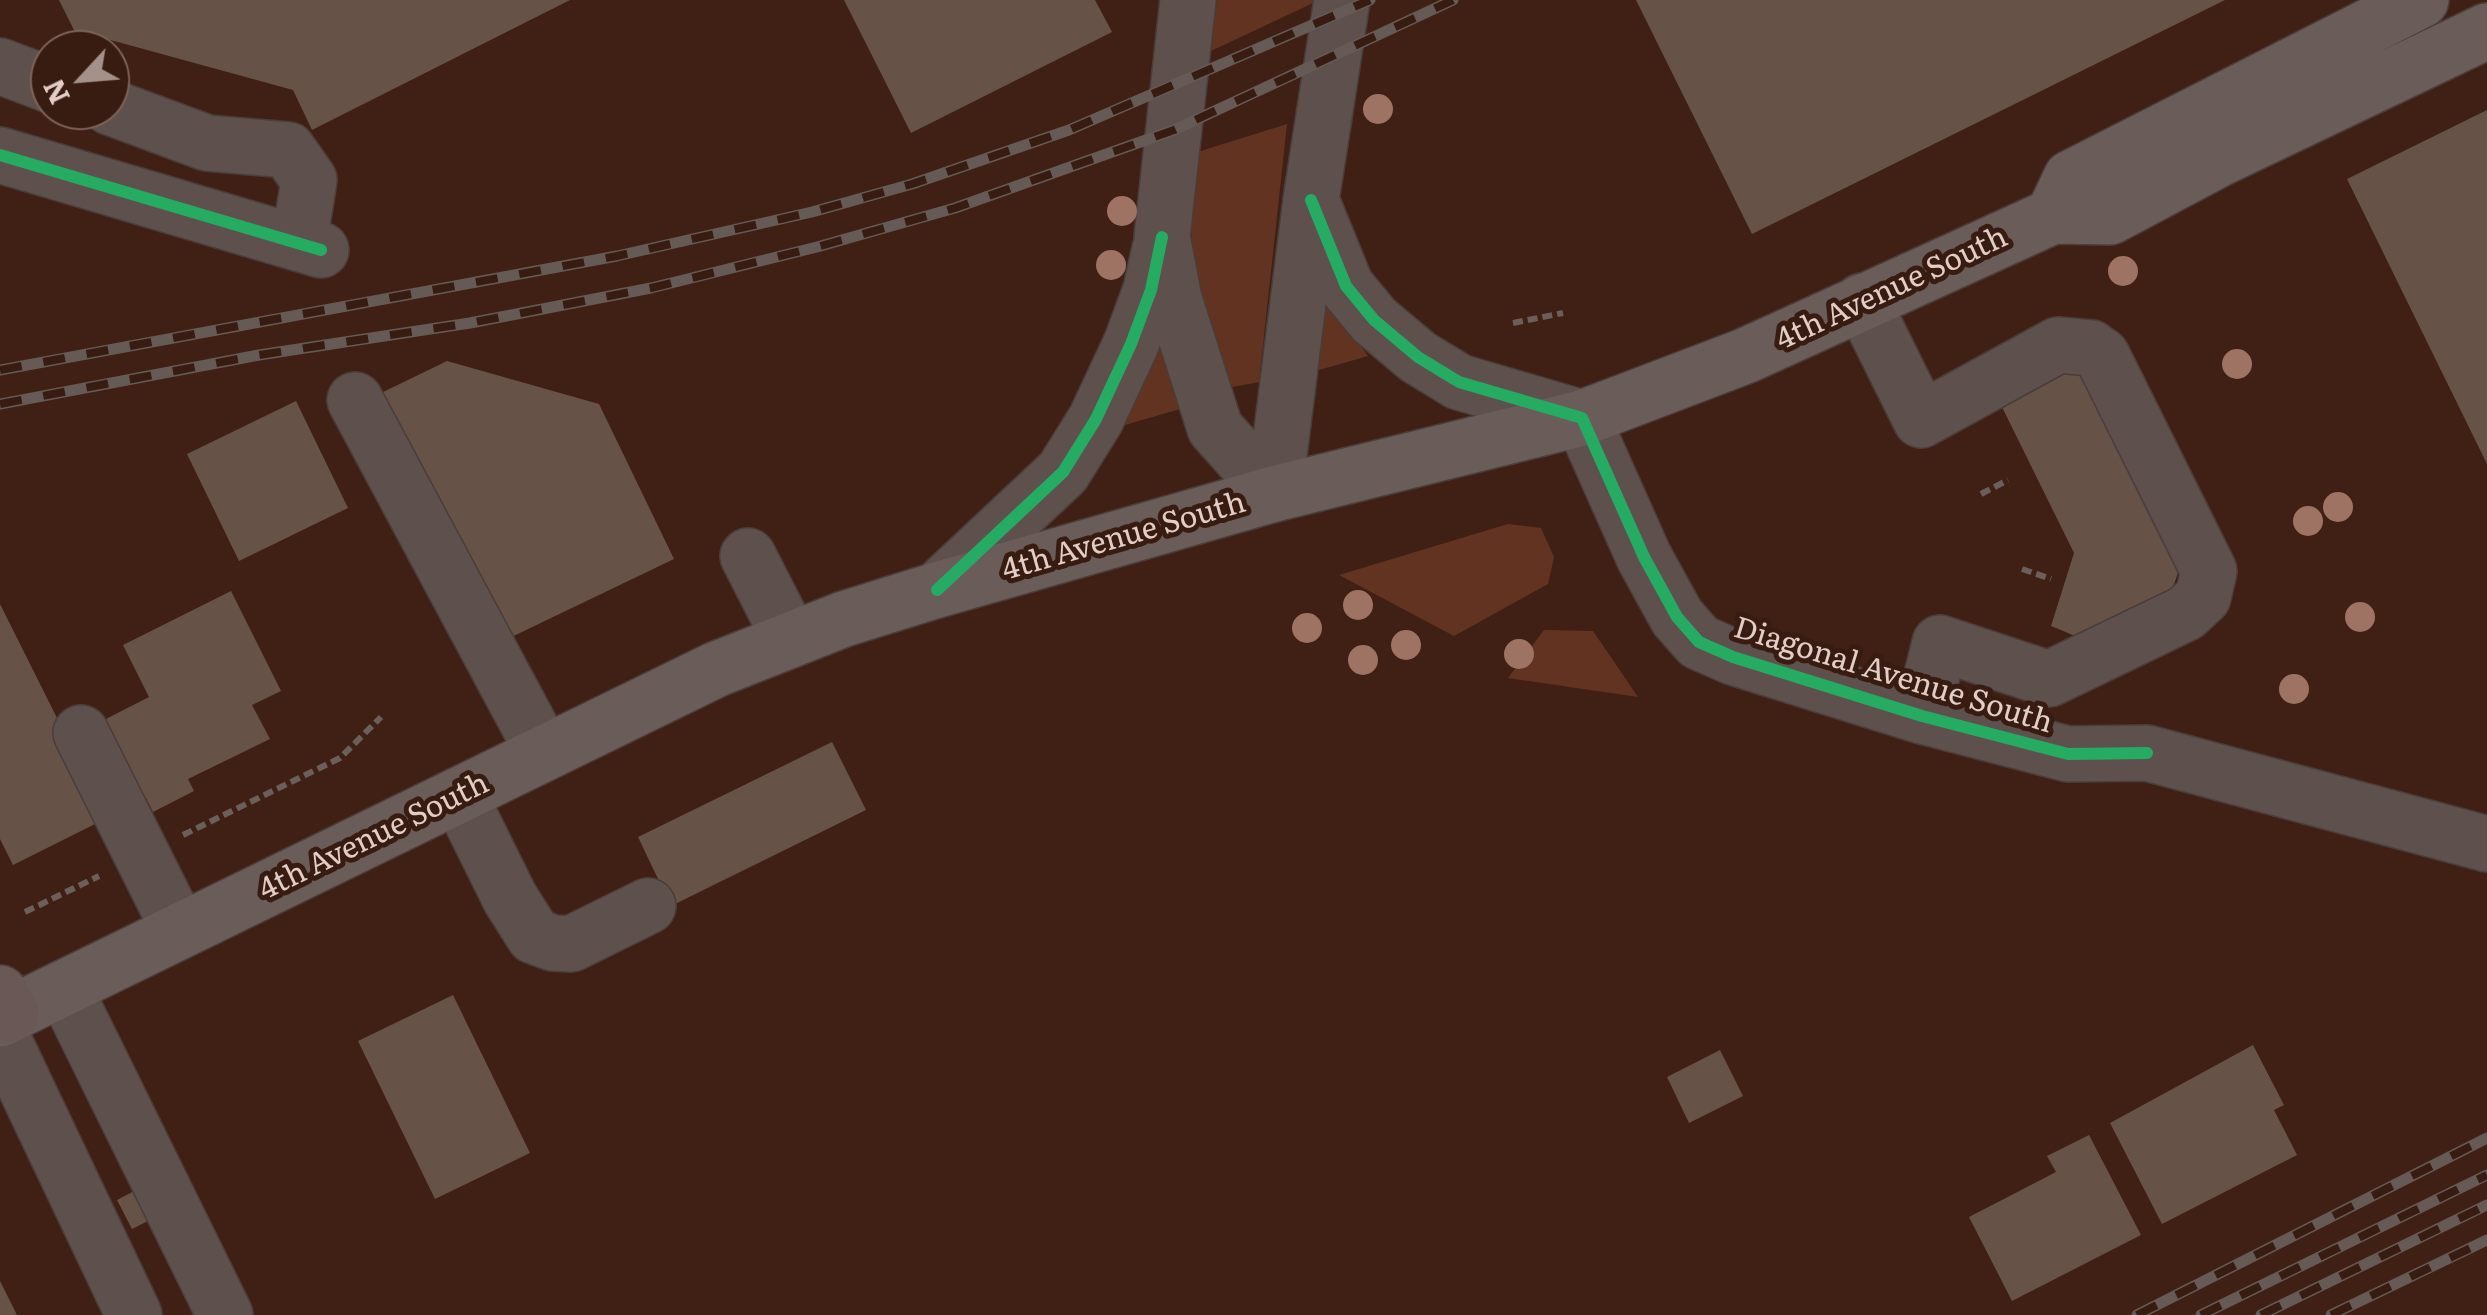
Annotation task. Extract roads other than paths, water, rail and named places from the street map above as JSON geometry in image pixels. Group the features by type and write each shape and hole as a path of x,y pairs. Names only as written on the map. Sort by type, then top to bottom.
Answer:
{"main road":[{"path":"2221,158 2228,132 2404,37 2418,2"},
{"path":"2052,216 2072,178 2418,2"},
{"name":"4th Avenue South","path":"3,1015 717,669 844,619 937,590 1274,494 1582,418 1744,356 2052,216 2110,218 2221,158 2487,32"}],"street":[{"path":"1274,494 1342,0"},
{"path":"937,590 1063,472 1096,419 1131,344 1151,290 1162,237 1174,2"},
{"path":"0,66 30,77"},
{"path":"0,155 310,246 309,180 288,150 207,142 130,114"},
{"path":"1312,200 1346,286 1374,320 1418,357 1459,382 1582,418"},
{"path":"1162,237 1174,298 1215,428 1274,494"},
{"path":"1862,302 1921,420 2058,346 2091,348 2102,356 2209,571 2203,597 2186,613 2049,679 1940,643 1922,716"},
{"path":"355,400 544,753"},
{"name":"Diagonal Avenue South","path":"1582,418 1644,556 1676,617 1699,642 1732,657 1922,716 2068,754 2147,752 2487,844"},
{"path":"748,556 791,640"},
{"path":"81,733 180,932"},
{"path":"459,795 510,898 534,936 570,944 648,906"},
{"path":"64,988 225,1315"},
{"path":"3,1015 134,1315"}],"railway":[{"path":"0,370 617,256 812,212 912,184 1069,130 1370,0"},
{"path":"0,404 259,355 470,323 651,288 817,247 955,208 1174,130 1453,0"},
{"path":"2137,1315 2487,1138"},
{"path":"2201,1315 2487,1175"},
{"path":"2261,1315 2487,1205"},
{"path":"2331,1315 2487,1240"}]}
